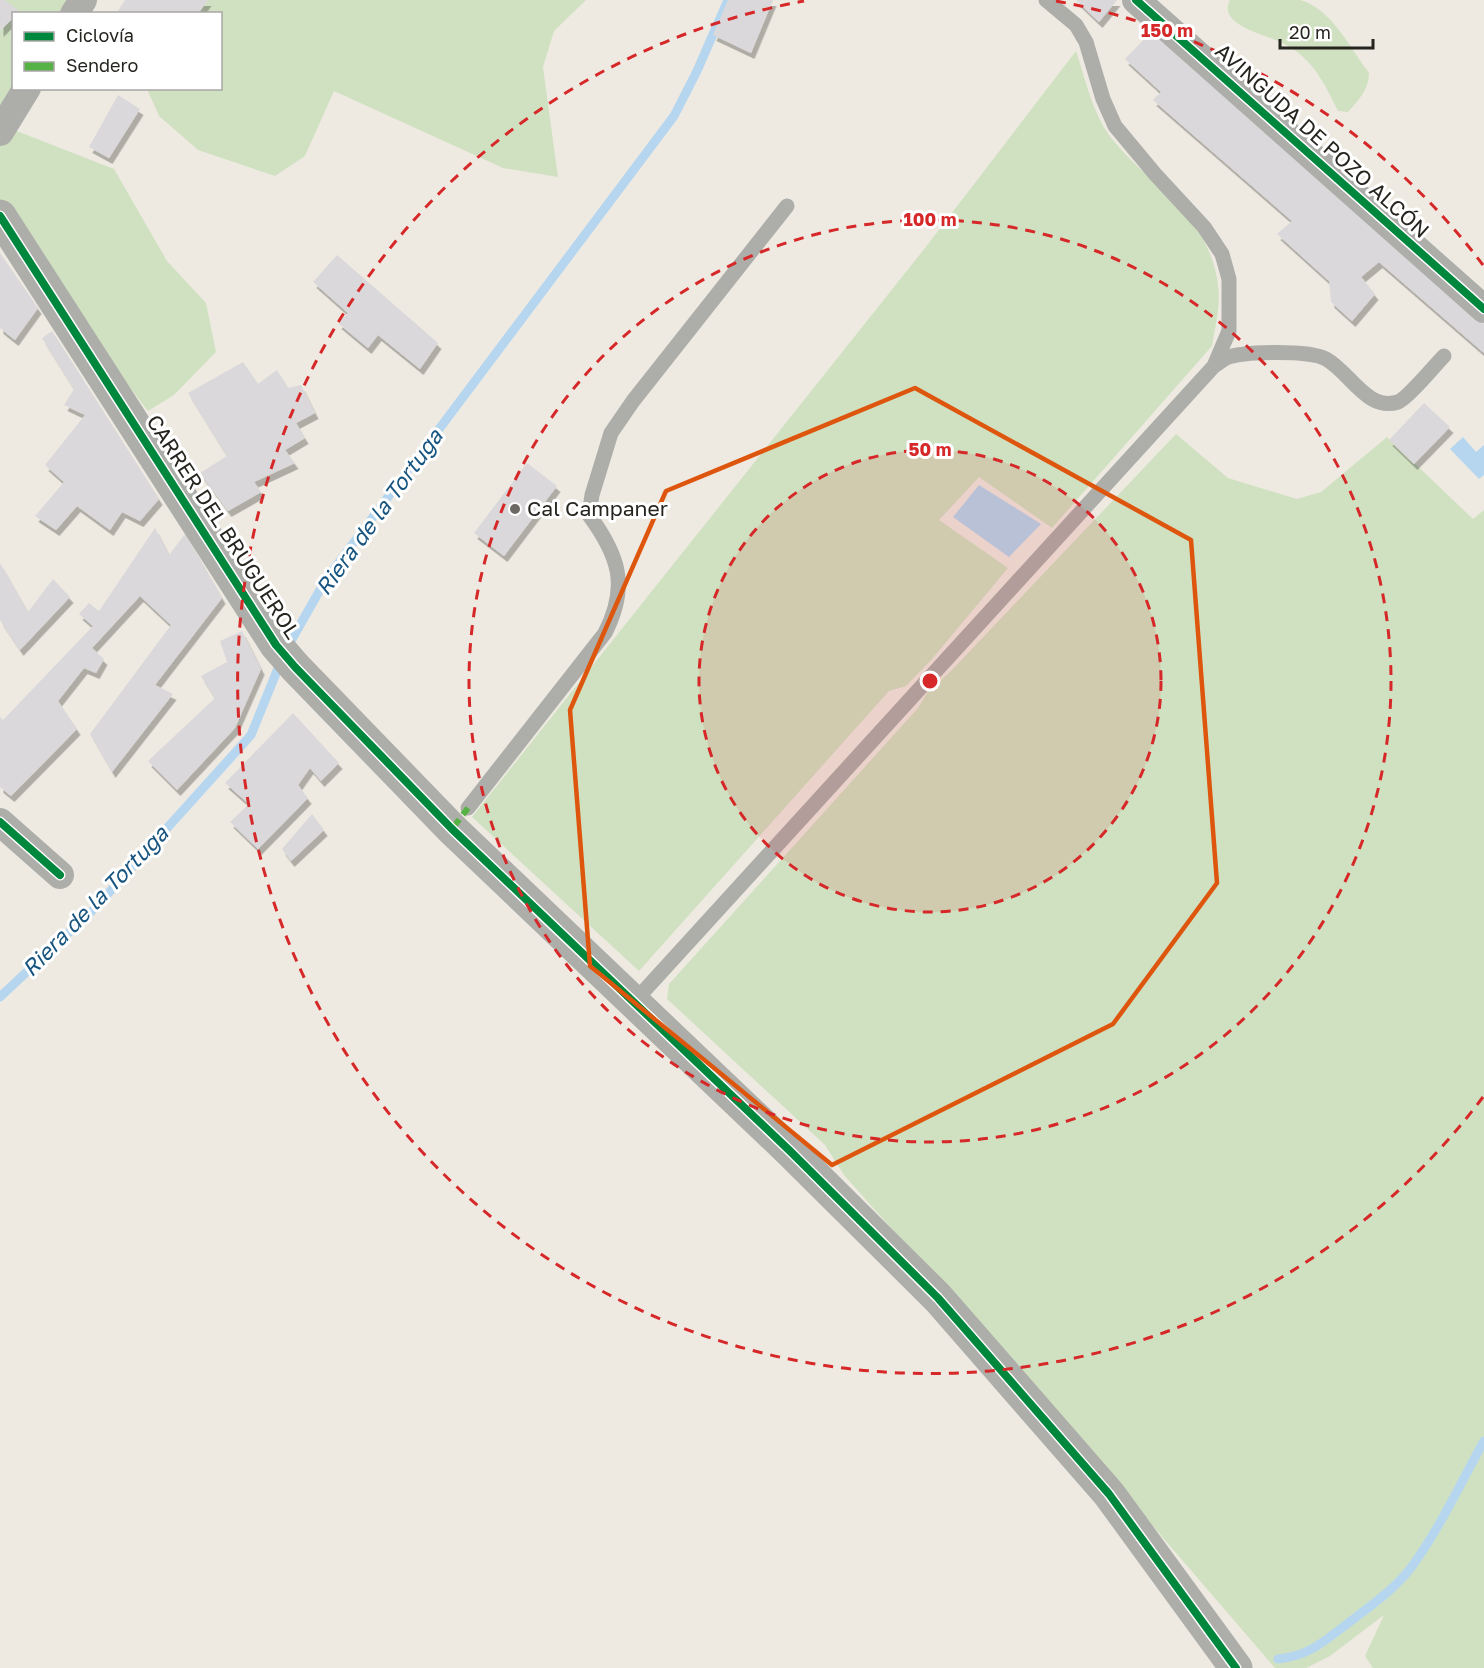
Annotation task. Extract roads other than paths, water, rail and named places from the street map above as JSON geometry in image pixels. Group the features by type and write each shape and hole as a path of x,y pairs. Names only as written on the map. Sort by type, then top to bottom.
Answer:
{"street":[{"name":"AVINGUDA DE POZO ALCÓN","path":"1136,0 1484,309"},
{"path":"0,132 26,90"},
{"name":"CARRER DEL BRUGUEROL","path":"0,216 285,656 460,819 633,1003 790,1152 938,1298 1109,1494 1236,1668"},
{"path":"0,822 60,875"}],"lane":[{"path":"1046,0 1076,25 1086,42 1103,99 1115,126 1204,227 1222,254 1229,279 1229,331 1214,366"},
{"path":"460,819 605,633 614,615 618,584 615,558 607,540 589,515 611,433 633,400 787,206"},
{"path":"633,1003 1214,366 1226,358 1256,354 1293,352 1326,358 1376,402 1388,404 1401,401 1444,356"}],"water":[{"path":"1463,437 1476,452 1484,445 1484,475 1479,479 1450,449"},
{"path":"979,485 1041,524 1009,557 953,517"}],"waterway":[{"name":"Riera de la Tortuga","path":"287,648 325,581 674,116 697,71 728,0"},
{"name":"Riera de la Tortuga","path":"0,997 95,908 251,735 281,661"},
{"path":"1278,1659 1306,1652 1320,1644 1378,1600 1403,1577 1430,1539 1484,1441"}],"place":[{"name":"Cal Campaner","path":"515,509"}]}
